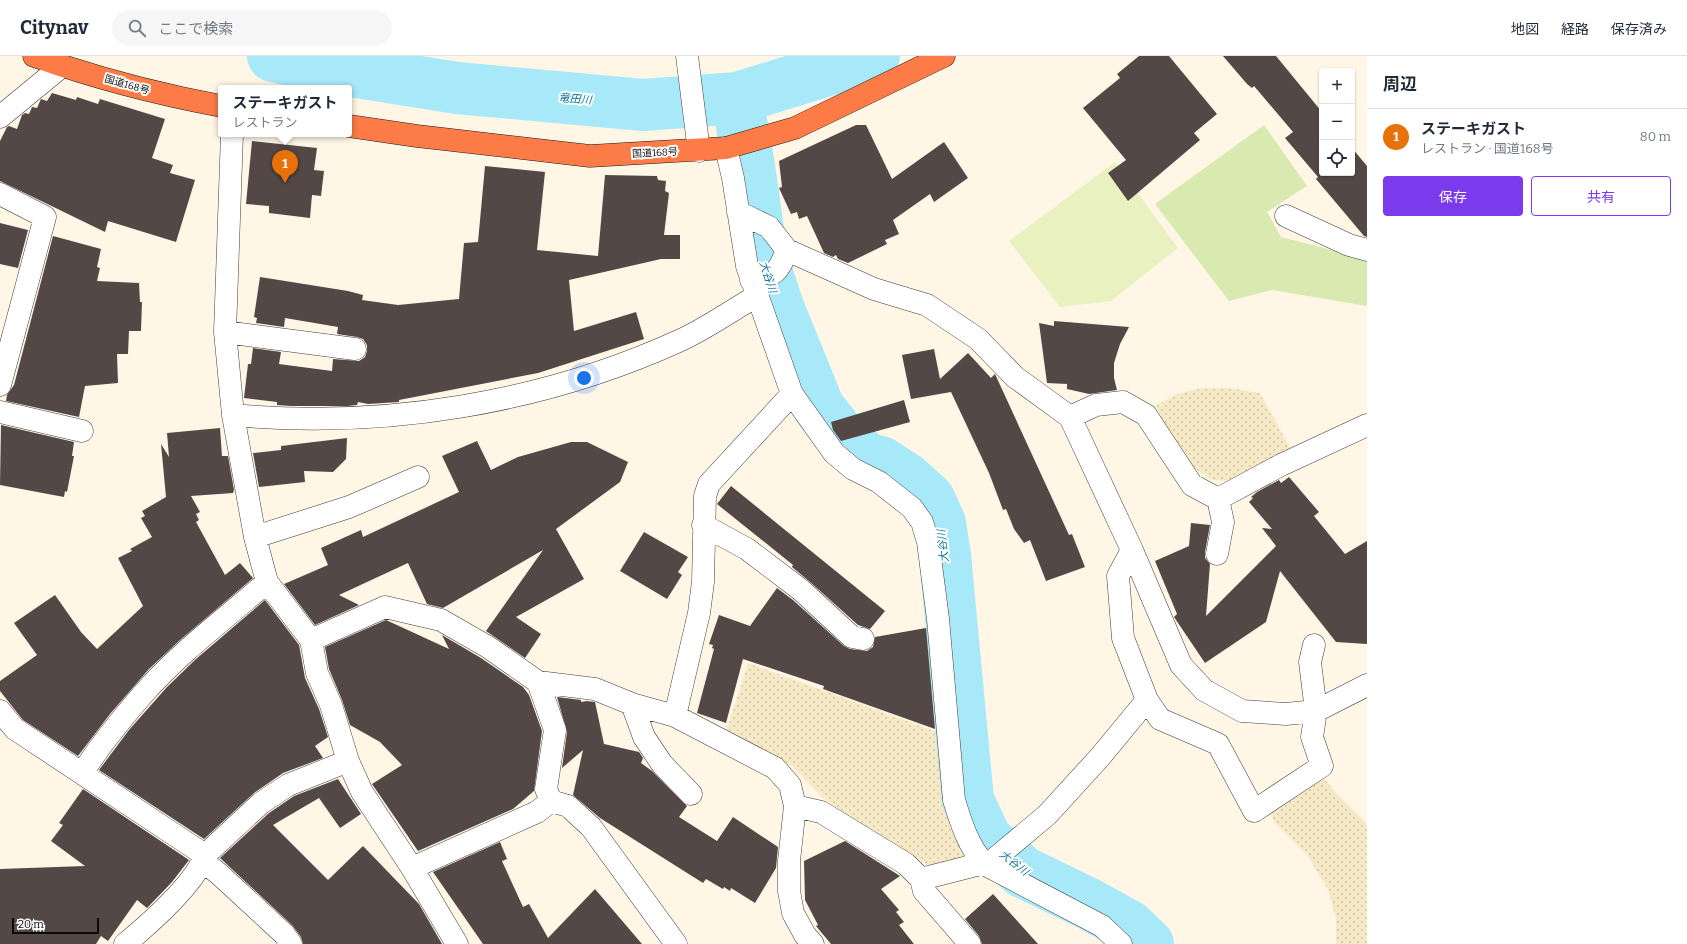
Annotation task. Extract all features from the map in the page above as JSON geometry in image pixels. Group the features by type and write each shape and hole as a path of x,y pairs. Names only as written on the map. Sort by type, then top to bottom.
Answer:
{"highway":[{"name":"国道168号","path":"34,56 62,66 164,96 218,105"},
{"name":"国道168号","path":"352,126 417,136 590,156 699,144 732,146 763,139 795,128 944,56"}],"street":[{"path":"687,56 699,144"},
{"path":"0,117 62,66"},
{"path":"232,137 226,332 233,414 255,537 267,582 311,640 317,673 331,705 348,761 362,792 412,868 457,944"},
{"path":"732,146 733,178 746,266 760,282 792,394 834,453 853,469 879,482 912,508 922,522 928,542 938,618 954,800 962,826 973,850 988,862 1102,926 1121,944"},
{"path":"0,194 46,217 0,385"},
{"path":"738,212 769,227 787,250 874,289 927,305 978,338 1015,377 1070,417 1132,550 1181,665 1204,690 1242,711 1286,714 1316,711 1367,685"},
{"path":"1286,216 1349,245 1367,250"},
{"path":"233,414 272,418 362,417 407,414 517,396 584,378 683,339 780,267 787,250"},
{"path":"226,332 354,349"},
{"path":"675,716 699,613 703,582 703,525 705,496 709,484 792,394"},
{"path":"1070,417 1096,405 1123,402 1146,415 1192,485 1218,499 1223,522 1217,554"},
{"path":"0,412 82,431"},
{"path":"1218,499 1281,464 1367,425"},
{"path":"255,537 349,507 418,477"},
{"path":"703,525 747,548 801,590 852,637 864,639"},
{"path":"1132,550 1118,576 1123,638 1147,700 1160,719 1218,744 1254,811 1322,766 1312,738 1316,711 1310,662 1314,645"},
{"path":"82,772 99,747 145,692 178,660 267,582"},
{"path":"311,640 385,607 441,620 488,647 538,682 595,689 632,704 675,716 775,768 790,785 795,806 789,861 789,891 792,912 805,935 813,944"},
{"path":"538,682 555,730 546,789 551,801"},
{"path":"921,879 988,862 1010,846 1047,815 1100,757 1147,700"},
{"path":"632,704 644,737 651,748 662,764 691,794"},
{"path":"0,711 15,729 82,772 204,858 284,934 291,944"},
{"path":"125,944 145,927 188,882 204,858 261,803 288,785 348,761"},
{"path":"412,868 537,812 551,801"},
{"path":"551,801 568,806 591,828 676,944"},
{"path":"795,806 821,812 906,864 921,879 924,891 970,944"}],"shaded area":[{"path":"1200,388 1229,388 1260,393 1291,449 1230,481 1212,480 1197,470 1184,457 1155,406 1175,395"},
{"path":"748,663 942,734 968,855 934,868 842,816 843,812 823,798 792,766 727,729"},
{"path":"1321,774 1335,792 1367,824 1367,944 1336,944 1336,918 1328,890 1308,856 1274,822 1270,810"}],"green space":[{"path":"1264,125 1307,186 1267,212 1281,237 1367,259 1367,306 1272,290 1229,301 1155,204"},
{"path":"1115,162 1178,248 1111,301 1060,307 1009,241"}],"building":[{"path":"1139,56 1169,56 1217,114 1194,133 1200,140 1128,201 1108,173 1126,160 1083,108 1120,78 1117,74"},
{"path":"1223,56 1276,56 1319,108 1319,176 1355,176 1355,152 1367,166 1367,237 1364,236 1316,179 1318,177 1285,138 1293,132 1254,86 1252,88"},
{"path":"52,93 76,100 77,97 98,104 100,99 165,119 152,158 173,165 170,173 195,180 176,242 108,221 105,232 0,181 0,141 7,127 9,126 17,129 22,115 25,113 29,114 32,107 37,108 41,99 47,101"},
{"path":"856,125 866,125 892,179 944,142 968,178 934,202 930,194 893,220 899,234 885,240 887,244 848,263 838,259 836,255 833,257 824,253 807,216 799,219 797,212 791,214 779,188 782,187 779,161"},
{"path":"252,141 317,148 314,170 324,171 321,196 312,195 310,218 269,213 269,206 246,204"},
{"path":"485,166 545,172 537,250 598,256 605,175 657,176 658,180 666,181 665,191 669,193 664,235 680,235 680,259 661,259 569,280 574,331 636,312 644,339 538,373 399,400 399,402 368,404 358,402 357,405 347,406 291,406 277,405 277,402 244,398 248,364 251,364 253,348 281,352 279,364 332,371 333,359 359,361 365,357 367,351 367,345 363,339 337,334 338,327 285,318 284,327 256,323 257,318 254,317 260,277 348,291 363,295 362,300 398,305 459,299 464,243 478,242"},
{"path":"0,223 28,230 18,268 0,264"},
{"path":"53,236 101,249 97,267 100,268 97,281 139,283 140,302 142,302 141,331 129,331 128,354 117,354 118,383 85,386 79,417 6,401 7,395 14,385"},
{"path":"1054,321 1129,327 1120,344 1114,363 1114,378 1117,390 1089,394 1067,389 1067,384 1047,383 1039,323 1054,326"},
{"path":"934,349 940,379 968,353 991,378 995,374 1069,535 1072,534 1085,567 1046,581 1030,540 1024,543 1014,529 1006,509 1003,510 989,473 951,392 911,399 902,355"},
{"path":"904,400 910,422 841,441 833,430 831,422"},
{"path":"1,425 74,442 72,456 74,456 67,492 65,491 64,497 0,485"},
{"path":"220,428 222,456 228,456 234,490 233,493 191,496 200,512 196,514 199,520 196,522 225,575 240,563 253,578 180,640 149,669 110,714 78,756 23,720 0,691 0,681 37,655 14,623 55,595 81,632 97,649 143,606 118,558 132,551 130,549 152,537 141,518 145,516 142,511 166,497 161,444 169,457 167,433"},
{"path":"347,438 346,459 333,472 304,471 305,482 259,487 253,453 281,450 281,446"},
{"path":"477,441 491,470 518,457 571,442 587,442 628,462 620,482 556,529 584,579 516,617 541,634 525,658 486,631 543,550 443,608 427,604 408,563 339,595 359,605 315,625 284,584 328,565 321,548 361,530 363,537 459,492 442,456"},
{"path":"1289,477 1319,512 1314,516 1345,554 1367,541 1367,644 1336,642 1280,571 1266,622 1205,663 1174,617 1177,614 1155,561 1189,546 1191,523 1210,525 1205,552 1205,558 1210,564 1206,616 1276,546 1262,528 1272,529 1249,502 1253,498 1251,497 1257,492 1279,480 1281,483"},
{"path":"731,486 885,611 870,629 858,625 792,567 793,565 717,504"},
{"path":"644,532 688,557 678,572 682,575 667,599 620,571"},
{"path":"777,588 793,600 844,646 850,649 867,651 873,647 875,637 926,628 935,729 823,689 824,686 743,659 726,723 697,713 714,649 712,648 713,645 709,644 719,615 750,626"},
{"path":"265,600 299,645 305,678 319,709 328,737 315,746 323,758 283,773 254,793 204,839 99,770 129,730 167,687 196,659"},
{"path":"386,620 449,649 442,635 481,658 523,687 529,695 542,731 534,791 513,809 418,851 372,784 402,765 380,742 350,725 342,700 329,669 325,647"},
{"path":"557,697 581,700 581,702 595,702 604,744 639,752 643,758 641,763 652,771 687,806 679,817 717,841 733,817 778,847 776,868 755,903 731,888 730,891 724,887 723,889 706,879 703,883 600,818 573,795 583,750 562,768 567,732"},
{"path":"338,779 361,814 340,828 319,798 273,825 328,880 363,846 419,904 442,944 303,944 301,937 292,925 220,858 269,813 294,796"},
{"path":"83,789 189,860 172,882 147,908 137,900 108,941 101,936 96,944 0,944 0,869 85,866 51,841 63,825 59,823"},
{"path":"845,841 900,876 881,889 899,910 896,912 904,922 899,925 914,944 831,944 816,926 818,925 805,900 804,861"},
{"path":"500,842 507,859 502,861 523,907 529,904 548,938 595,889 642,944 483,944 433,872"},
{"path":"993,894 1038,944 982,944 979,936 965,919"}],"waterway":[{"name":"竜田川","path":"273,56 308,64 457,88 643,105 737,98 874,56"},
{"name":"大谷川","path":"737,98 749,166 762,258 778,307 819,408 838,432 868,460 881,462 907,479 929,499 940,523 945,555 968,800 986,839 1023,872 1089,904 1129,926 1148,944"}],"place":[{"name":"ステーキガスト","path":"285,183"}]}
